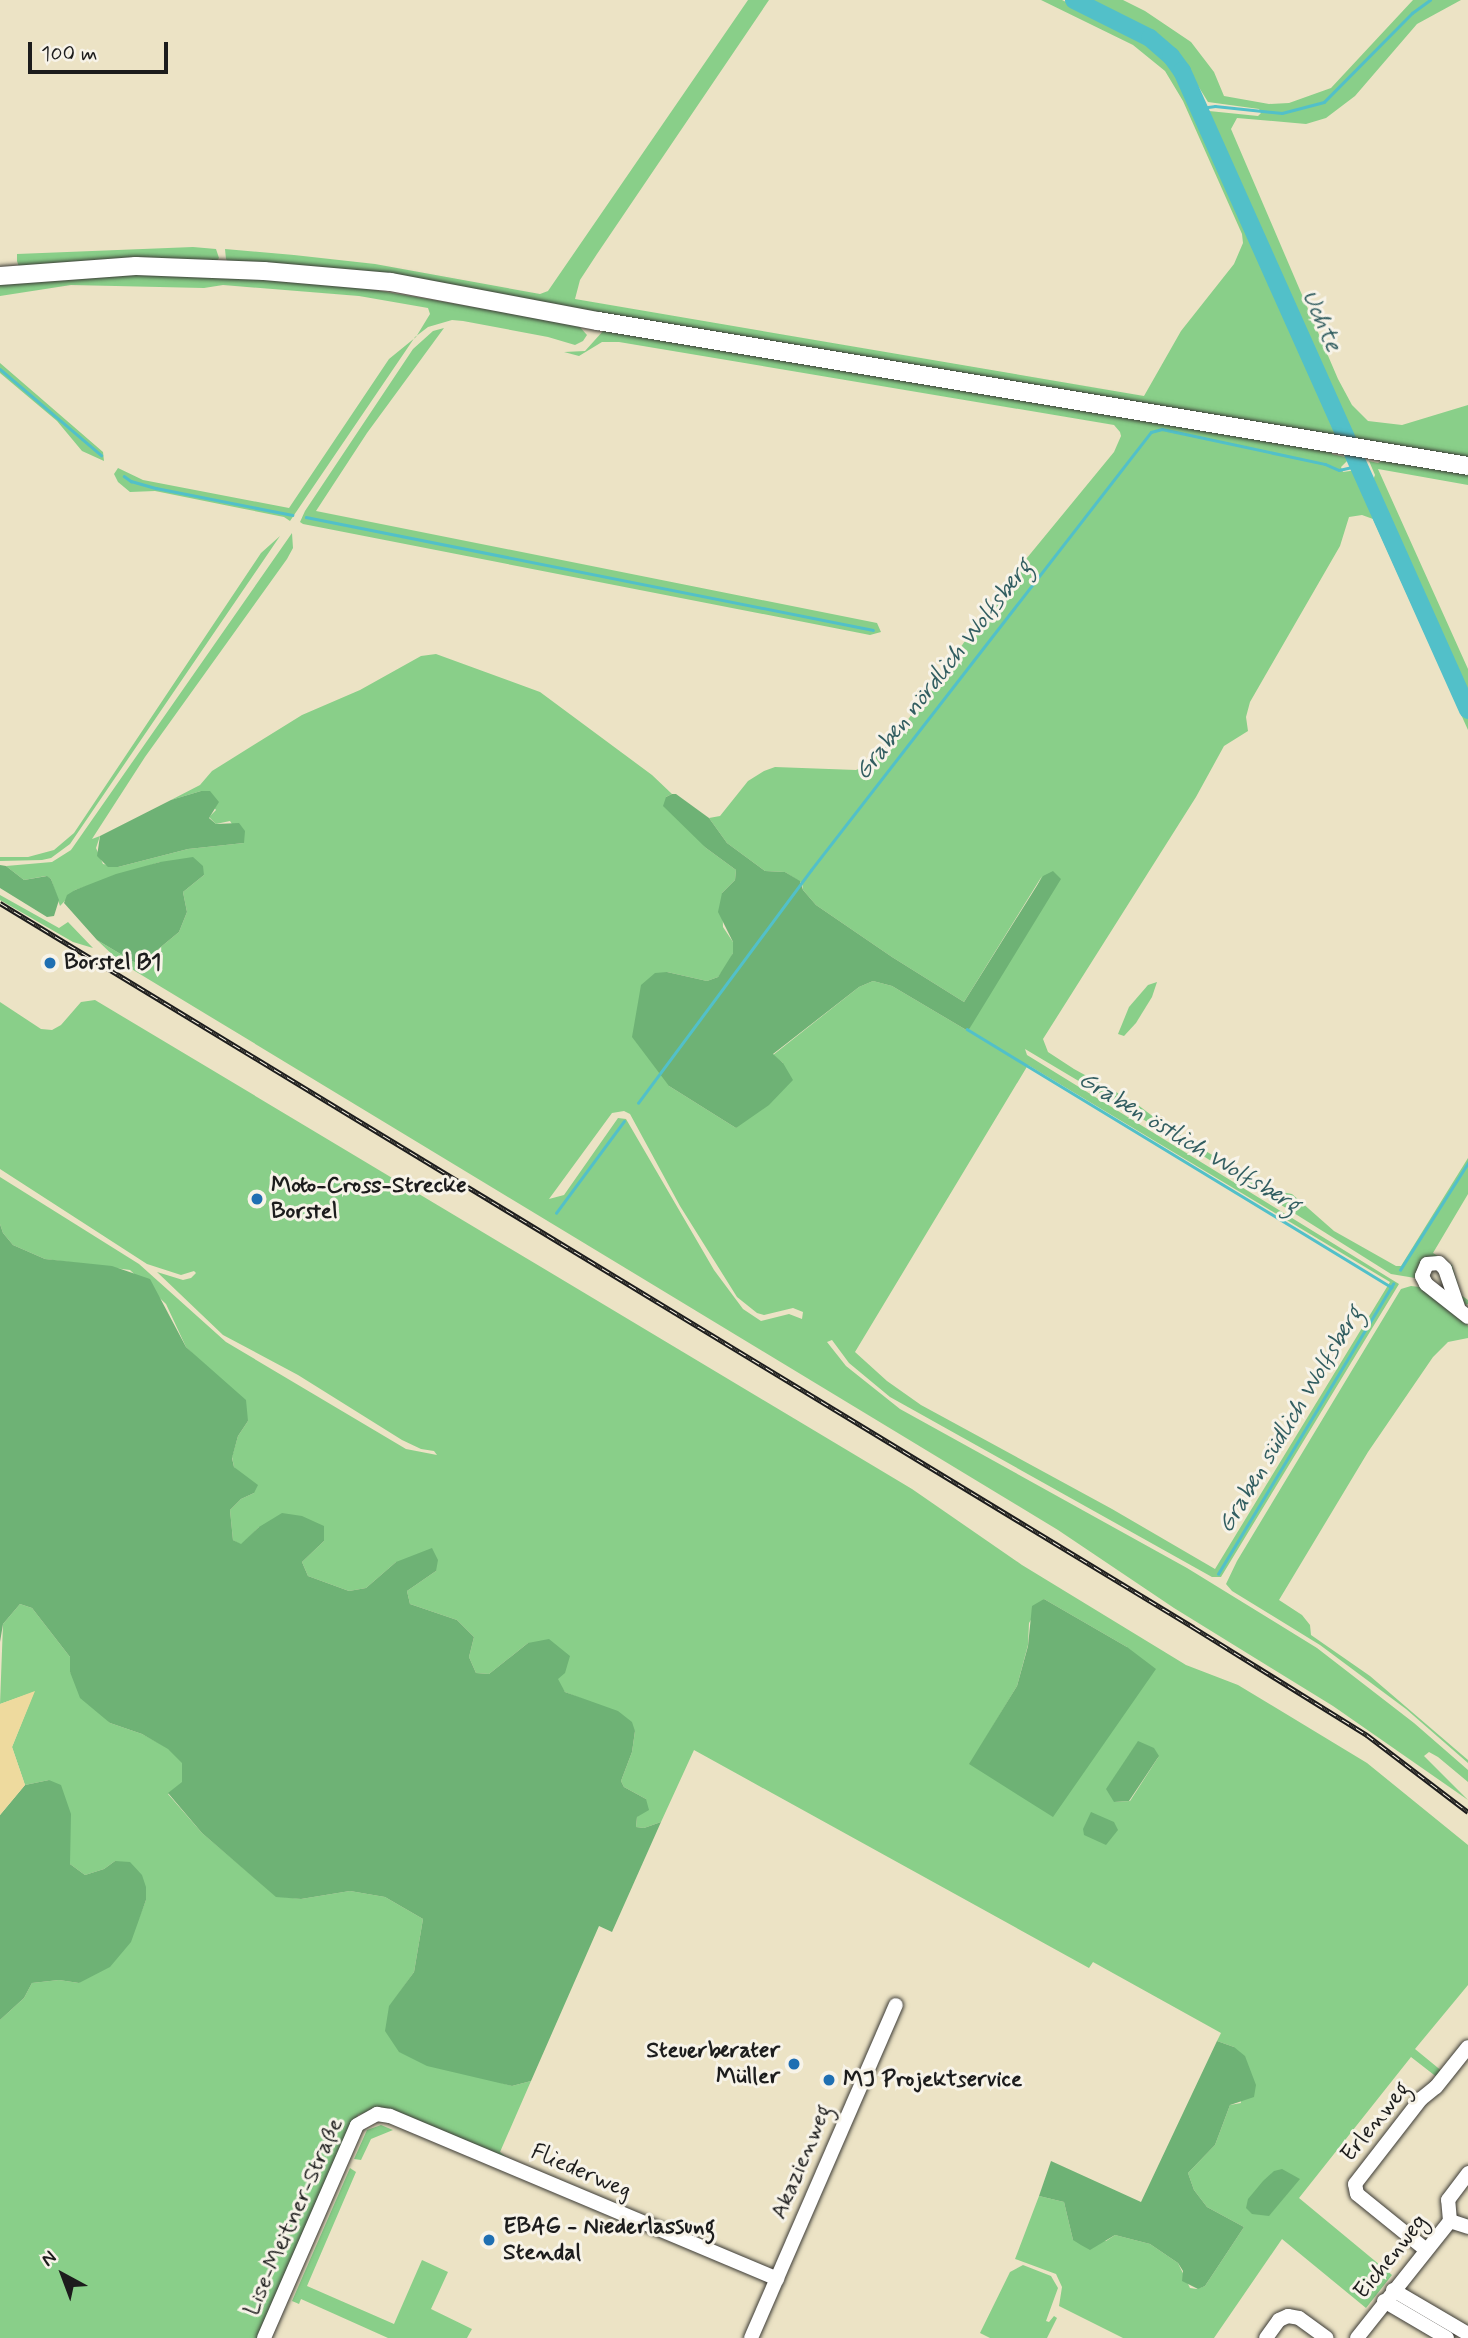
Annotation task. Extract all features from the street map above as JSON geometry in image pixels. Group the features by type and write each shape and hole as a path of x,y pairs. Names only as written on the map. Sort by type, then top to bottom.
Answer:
{"main road":[{"path":"0,276 136,265 264,271 391,282 598,321 1468,466"}],"street":[{"name":"Akazienweg","path":"751,2338 896,2005"},
{"name":"Erlenweg","path":"1425,2249 1357,2194 1356,2184 1421,2099 1436,2087 1468,2047"},
{"name":"Fliederweg","path":"367,2118 377,2114 390,2116 777,2279"},
{"name":"Lise-Meitner-Straße","path":"264,2338 357,2125 367,2118"},
{"path":"1450,2221 1448,2200 1468,2172"},
{"name":"Eichenweg","path":"1357,2338 1425,2249 1450,2221 1468,2227"},
{"path":"1388,2296 1468,2334"},
{"path":"1388,2296 1447,2338"},
{"path":"1266,2338 1279,2320 1288,2316 1299,2318 1326,2338"}],"green space":[{"path":"748,0 769,0 580,280 575,299 1144,396 1181,331 1234,264 1243,243 1242,234 1183,101 1165,71 1133,45 1041,0 1062,0 1134,35 1166,60 1179,77 1341,437 229,263 226,259 225,249 294,255 375,264 540,294 548,291"},
{"path":"1089,0 1123,0 1145,11 1191,42 1214,72 1224,96 1269,104 1289,103 1331,88 1413,0 1461,0 1417,24 1355,96 1326,118 1306,124 1237,118 1231,129 1338,379 1352,405 1368,421 1402,425 1468,405 1468,460 1355,439 1209,111 1258,116 1261,113 1259,109 1208,102 1179,55 1158,34"},
{"path":"193,247 216,249 219,258 216,262 19,267 17,261 17,254"},
{"path":"108,274 228,274 352,286 578,325 587,335 575,345 548,337 452,320 428,327 417,336 430,314 428,308 359,296 223,285 204,288 71,285 0,296 0,282"},
{"path":"444,328 367,433 316,511 877,623 881,632 870,635 300,522 413,349 433,331"},
{"path":"603,331 1331,450 1332,454 1350,458 1341,467 1343,472 1357,470 1468,719 1468,730 1373,519 1362,515 1349,517 1340,546 1250,702 1246,717 1248,731 1224,746 1196,797 1043,1039 1048,1052 1074,1069 1134,1102 1163,1124 1266,1189 1292,1194 1334,1231 1396,1266 1401,1266 1468,1158 1468,1194 1433,1253 1452,1265 1461,1295 1468,1300 1468,1304 1465,1305 1445,1263 1415,1278 1391,1274 1181,1142 1025,1049 1027,1055 1399,1284 1221,1577 1212,1577 890,1397 849,1363 832,1340 827,1342 846,1366 900,1409 1187,1568 1317,1648 1414,1723 1468,1770 1468,1782 1438,1757 1429,1752 1424,1756 1468,1800 1333,1706 1174,1608 1058,1530 120,962 97,940 139,965 179,932 187,912 183,892 204,875 160,862 75,890 60,906 51,879 46,876 24,880 6,866 52,862 71,850 292,533 293,548 287,559 145,757 92,839 100,836 96,848 103,864 118,867 188,849 244,843 230,821 216,824 209,817 216,810 201,791 171,800 200,785 212,771 302,715 360,690 421,656 436,654 540,692 652,775 672,794 666,797 706,848 736,870 735,880 722,893 723,927 733,942 733,953 728,964 718,977 707,981 667,972 669,1086 736,1128 783,1063 773,1055 859,987 873,981 892,986 968,1031 1042,876 964,1002 816,905 803,890 802,883 785,872 765,871 727,843 709,818 720,816 748,781 775,767 856,770 868,765 896,736 1013,575 1114,452 1121,436 1120,432 1114,425 619,342 602,342 579,356 564,352 585,351","holes":["1028,1065 1390,1282 1215,1569 1112,1509 921,1405 887,1381 855,1352","624,1111 630,1114 680,1206 737,1297 757,1313 764,1315 793,1308 803,1312 802,1319 789,1314 761,1321 743,1309 714,1270 626,1119 618,1118 564,1195 549,1199 612,1113"]},
{"path":"414,339 290,521 284,517 155,491 130,492 118,482 114,474 118,468 143,480 289,508 389,359"},
{"path":"0,363 103,452 104,461 82,451 57,421 0,373"},
{"path":"1385,459 1468,472 1468,485 1378,469 1468,669 1468,697 1373,480 1375,475 1369,461 1378,463"},
{"path":"280,536 70,844 51,858 0,861 0,857 28,857 54,850 74,833 261,553"},
{"path":"210,791 219,802 209,818 216,824 239,823 245,831 244,843 188,849 118,867 108,867 97,856 100,836 171,800"},
{"path":"676,794 709,818 727,843 765,871 785,872 800,881 803,890 816,905 964,1002 1043,876 1053,871 1061,879 968,1031 892,986 873,981 859,987 773,1054 783,1063 793,1080 769,1105 736,1128 669,1086 632,1037 641,985 655,973 667,972 707,981 718,977 733,953 733,942 718,912 722,893 735,880 736,870 706,848 663,806 666,797"},
{"path":"193,857 203,866 204,875 183,892 187,912 179,932 139,965 97,940 64,903 67,895 75,890 116,874 160,862"},
{"path":"0,865 6,866 24,880 47,876 51,879 59,900 54,916 47,917 0,888"},
{"path":"0,895 59,928 68,922 93,948 73,942 0,900"},
{"path":"1157,982 1152,997 1136,1023 1124,1036 1118,1034 1129,1007 1148,985"},
{"path":"95,1000 912,1489 1022,1565 1186,1665 1238,1685 1367,1763 1468,1845 1468,1985 1415,2049 1443,2072 1438,2078 1411,2057 1299,2198 1392,2275 1366,2308 1282,2239 1214,2338 1123,2338 1059,2306 1062,2287 1056,2274 1015,2259 1039,2196 1064,2202 1073,2240 1106,2241 1115,2235 1150,2244 1178,2263 1190,2288 1205,2286 1244,2227 1207,2207 1194,2190 1188,2173 1215,2145 1230,2105 1241,2103 1234,2047 1217,2041 1221,2033 1093,1962 1089,1968 694,1750 661,1822 644,1828 636,1827 637,1817 646,1799 624,1787 621,1781 632,1752 635,1731 590,1702 565,1692 528,1643 489,1674 476,1673 469,1657 474,1637 457,1620 410,1604 407,1591 436,1571 396,1562 366,1588 349,1591 308,1576 302,1562 324,1541 259,1527 241,1545 233,1540 230,1510 241,1499 254,1493 234,1467 232,1457 238,1436 248,1421 210,1370 186,1347 166,1304 130,1270 45,1259 13,1245 3,1233 0,1224 0,1177 139,1264 226,1342 406,1449 437,1455 434,1451 421,1449 402,1440 298,1375 223,1335 157,1272 183,1280 191,1278 196,1273 194,1271 181,1275 147,1264 0,1169 0,1002 41,1029 52,1030 61,1025 81,1002","holes":["1044,1599 1127,1647 970,1764 1017,1686 1028,1645 1029,1623","1159,1756 1130,1801 1114,1802"]},
{"path":"0,1224 3,1233 13,1245 45,1259 112,1266 150,1279 186,1347 246,1400 248,1421 238,1436 232,1458 234,1467 258,1485 254,1493 241,1499 230,1510 233,1540 241,1544 259,1527 282,1513 302,1516 324,1526 324,1541 302,1562 308,1576 349,1591 366,1588 396,1562 432,1548 438,1560 436,1571 407,1591 410,1604 457,1620 474,1637 469,1657 476,1673 489,1674 528,1643 549,1639 570,1656 565,1673 558,1679 565,1692 618,1711 632,1722 635,1731 632,1752 621,1781 624,1787 646,1799 649,1810 637,1817 636,1827 644,1828 661,1822 612,1932 599,1926 531,2081 512,2086 427,2066 399,2052 385,2031 389,2006 414,1972 423,1919 385,1897 350,1891 301,1899 276,1897 202,1833 168,1793 182,1782 182,1763 168,1749 142,1734 110,1723 80,1698 70,1672 70,1657 32,1608 20,1604 3,1624 0,1642"},
{"path":"1420,1287 1459,1314 1468,1326 1468,1338 1448,1342 1433,1357 1368,1452 1279,1600 1302,1615 1310,1625 1311,1635 1370,1676 1468,1760 1468,1763 1406,1709 1320,1645 1232,1591 1226,1584 1237,1561 1401,1289"},
{"path":"1044,1599 1127,1647 1156,1669 1053,1817 969,1764 1017,1686 1028,1646 1032,1606"},
{"path":"20,1604 32,1608 70,1657 70,1672 110,1723 142,1734 168,1748 182,1762 182,1783 168,1794 202,1833 276,1896 301,1899 350,1891 385,1897 423,1919 414,1972 390,2006 394,2043 400,2052 512,2086 531,2081 500,2152 515,2164 379,2108 358,2115 259,2338 0,2338 0,2020 24,1998 32,1983 59,1980 79,1983 139,1918 146,1900 115,1861 104,1869 85,1875 70,1864 70,1841 49,1780 25,1785 12,1747 34,1692 0,1704 3,1624"},
{"path":"1138,1741 1154,1748 1159,1756 1129,1801 1114,1802 1106,1789"},
{"path":"49,1780 61,1785 71,1814 70,1864 85,1875 104,1869 115,1861 130,1862 142,1875 146,1900 131,1942 110,1967 79,1983 59,1980 32,1983 24,1998 0,2020 0,1815 25,1785"},
{"path":"1091,1812 1114,1822 1118,1830 1106,1845 1084,1835 1083,1829"},
{"path":"1217,2041 1234,2047 1245,2056 1256,2085 1254,2097 1230,2105 1215,2145 1188,2173 1194,2190 1207,2207 1244,2227 1205,2286 1198,2289 1182,2281 1183,2271 1178,2263 1150,2244 1115,2235 1090,2250 1081,2245 1073,2240 1064,2202 1039,2196 1051,2161 1141,2202"},
{"path":"381,2125 393,2130 371,2139 361,2160 354,2159 367,2130"},
{"path":"350,2168 356,2172 307,2286 394,2324 422,2260 448,2272 431,2309 472,2329 467,2338 388,2338 301,2299 299,2304 292,2301"},
{"path":"1282,2169 1300,2179 1269,2216 1252,2214 1246,2208 1248,2199 1274,2171"},
{"path":"1023,2265 1051,2276 1058,2288 1046,2321 1049,2322 1054,2316 1057,2318 1047,2338 990,2338 980,2333 1010,2272"}],"sand":[{"path":"35,1691 12,1747 25,1785 0,1815 0,1704"}],"waterway":[{"name":"Uchte","path":"1074,0 1150,38 1171,56 1182,71 1468,710"},
{"path":"1201,108 1215,106 1282,113 1324,102 1412,13 1430,0"},
{"path":"0,369 101,455"},
{"name":"Graben nördlich Wolfsberg","path":"638,1103 811,870 1151,432 1162,429 1325,464 1339,470 1360,465"},
{"path":"124,476 131,481 156,488 292,515"},
{"path":"306,517 873,630"},
{"name":"Graben östlich Wolfsberg","path":"967,1029 1392,1287"},
{"name":"Graben nördlich Wolfsberg","path":"556,1213 624,1121"},
{"name":"Graben südlich Wolfsberg","path":"1400,1270 1468,1163"},
{"name":"Graben südlich Wolfsberg","path":"1218,1574 1393,1284"}],"railway":[{"path":"0,903 1193,1627 1367,1735 1468,1812"}],"place":[{"name":"Borstel B1","path":"50,963"},
{"name":"Moto-Cross-Strecke Borstel","path":"257,1199"},
{"name":"Steuerberater Müller","path":"794,2064"},
{"name":"MJ Projektservice","path":"829,2080"},
{"name":"EBAG - Niederlassung Stendal","path":"489,2240"}]}
